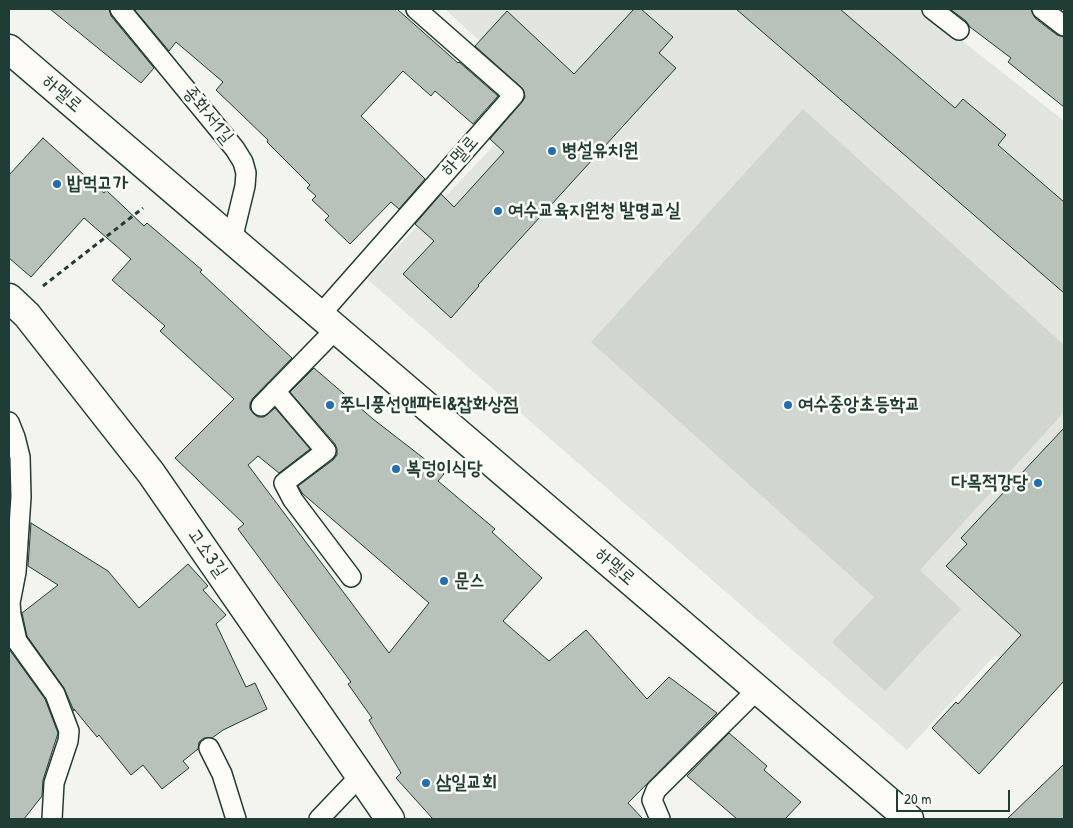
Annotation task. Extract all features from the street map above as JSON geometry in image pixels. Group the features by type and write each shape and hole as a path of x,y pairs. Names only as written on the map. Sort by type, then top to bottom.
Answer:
{"street":[{"name":"하멜로","path":"9,49 909,819"},
{"name":"고소3길","path":"12,305 27,315 151,473 390,819"}],"lane":[{"name":"종화서1길","path":"120,9 218,127 243,162 246,173 245,186 232,240"},
{"name":"하멜로","path":"328,322 514,95 416,9"},
{"path":"932,9 959,30"},
{"path":"1042,9 1064,26"},
{"path":"261,406 275,391 328,322"},
{"path":"275,391 326,451 284,482 293,500 351,577"},
{"path":"9,422 20,457 21,497 19,551 10,603 11,615 17,641 54,694 69,731 68,741 54,783 52,819"},
{"path":"660,819 652,800 656,790 758,689"},
{"path":"209,748 222,774 236,819"},
{"path":"319,819 361,775"}],"path":[{"path":"12,305 170,187"}],"shaded area":[{"name":"여수중앙초등학교","path":"445,9 922,9 1064,121 1064,656 1031,688 995,655 907,750 367,279 540,97"},
{"path":"803,109 1064,345 1064,412 920,570 961,609 885,691 832,642 874,597 591,342"}],"building":[{"path":"50,9 109,9 111,16 154,68 141,83"},
{"path":"134,9 397,9 498,96 473,124 435,91 431,96 403,71 361,116 425,179 399,209 391,202 350,244 325,220 329,216 312,200 316,196 307,188 310,185 267,142 268,140 216,90 223,82 176,42 169,51"},
{"name":"병설유치원","path":"634,9 641,9 673,37 659,53 676,68 478,285 451,318 403,274 434,241 415,224 441,194 454,207 504,152 490,139 525,97 521,87 475,46 507,11 574,74"},
{"path":"736,9 840,9 955,108 963,99 1006,135 998,145 1064,202 1064,293"},
{"path":"950,9 1031,9 1035,18 1057,35 1064,37 1064,107 1008,62 1011,58 970,27 966,21"},
{"path":"43,138 104,193 106,190 144,226 147,223 202,270 200,272 292,358 253,398 250,403 250,409 258,417 264,417 275,408 310,449 279,473 258,456 248,465 389,653 429,603 302,493 298,486 337,455 335,444 290,392 314,368 373,419 444,474 438,481 495,529 492,532 542,578 503,621 549,661 586,630 647,699 669,677 717,713 628,803 643,819 433,819 396,778 401,773 369,720 372,718 348,684 351,682 238,529 244,524 175,458 234,399 160,331 165,326 112,280 131,259 84,218 31,277 9,258 9,175"},
{"path":"1064,428 1064,681 979,774 932,728 956,702 958,704 1021,635 946,566 967,544 961,538"},
{"path":"31,523 108,571 139,608 188,564 208,586 203,590 226,615 216,624 246,687 255,683 267,709 223,730 212,738 204,738 199,742 198,749 183,761 189,768 162,789 143,765 131,775 99,735 97,737 74,709 74,711 64,688 27,636 22,613 58,585 28,566"},
{"path":"9,649 45,699 58,733 43,780 42,796 24,819 9,819"},
{"path":"729,733 767,766 764,770 801,802 785,819 737,819 687,776"},
{"path":"1064,764 1064,819 1007,819"}],"place":[{"name":"병설유치원","path":"552,151"},
{"name":"밥먹고가","path":"57,184"},
{"name":"여수교육지원청 발명교실","path":"498,211"},
{"name":"쭈니풍선앤파티&잡화상점","path":"330,405"},
{"name":"여수중앙초등학교","path":"788,405"},
{"name":"복덩이식당","path":"396,469"},
{"name":"다목적강당","path":"1038,483"},
{"name":"문스","path":"444,581"},
{"name":"삼일교회","path":"426,783"}]}
